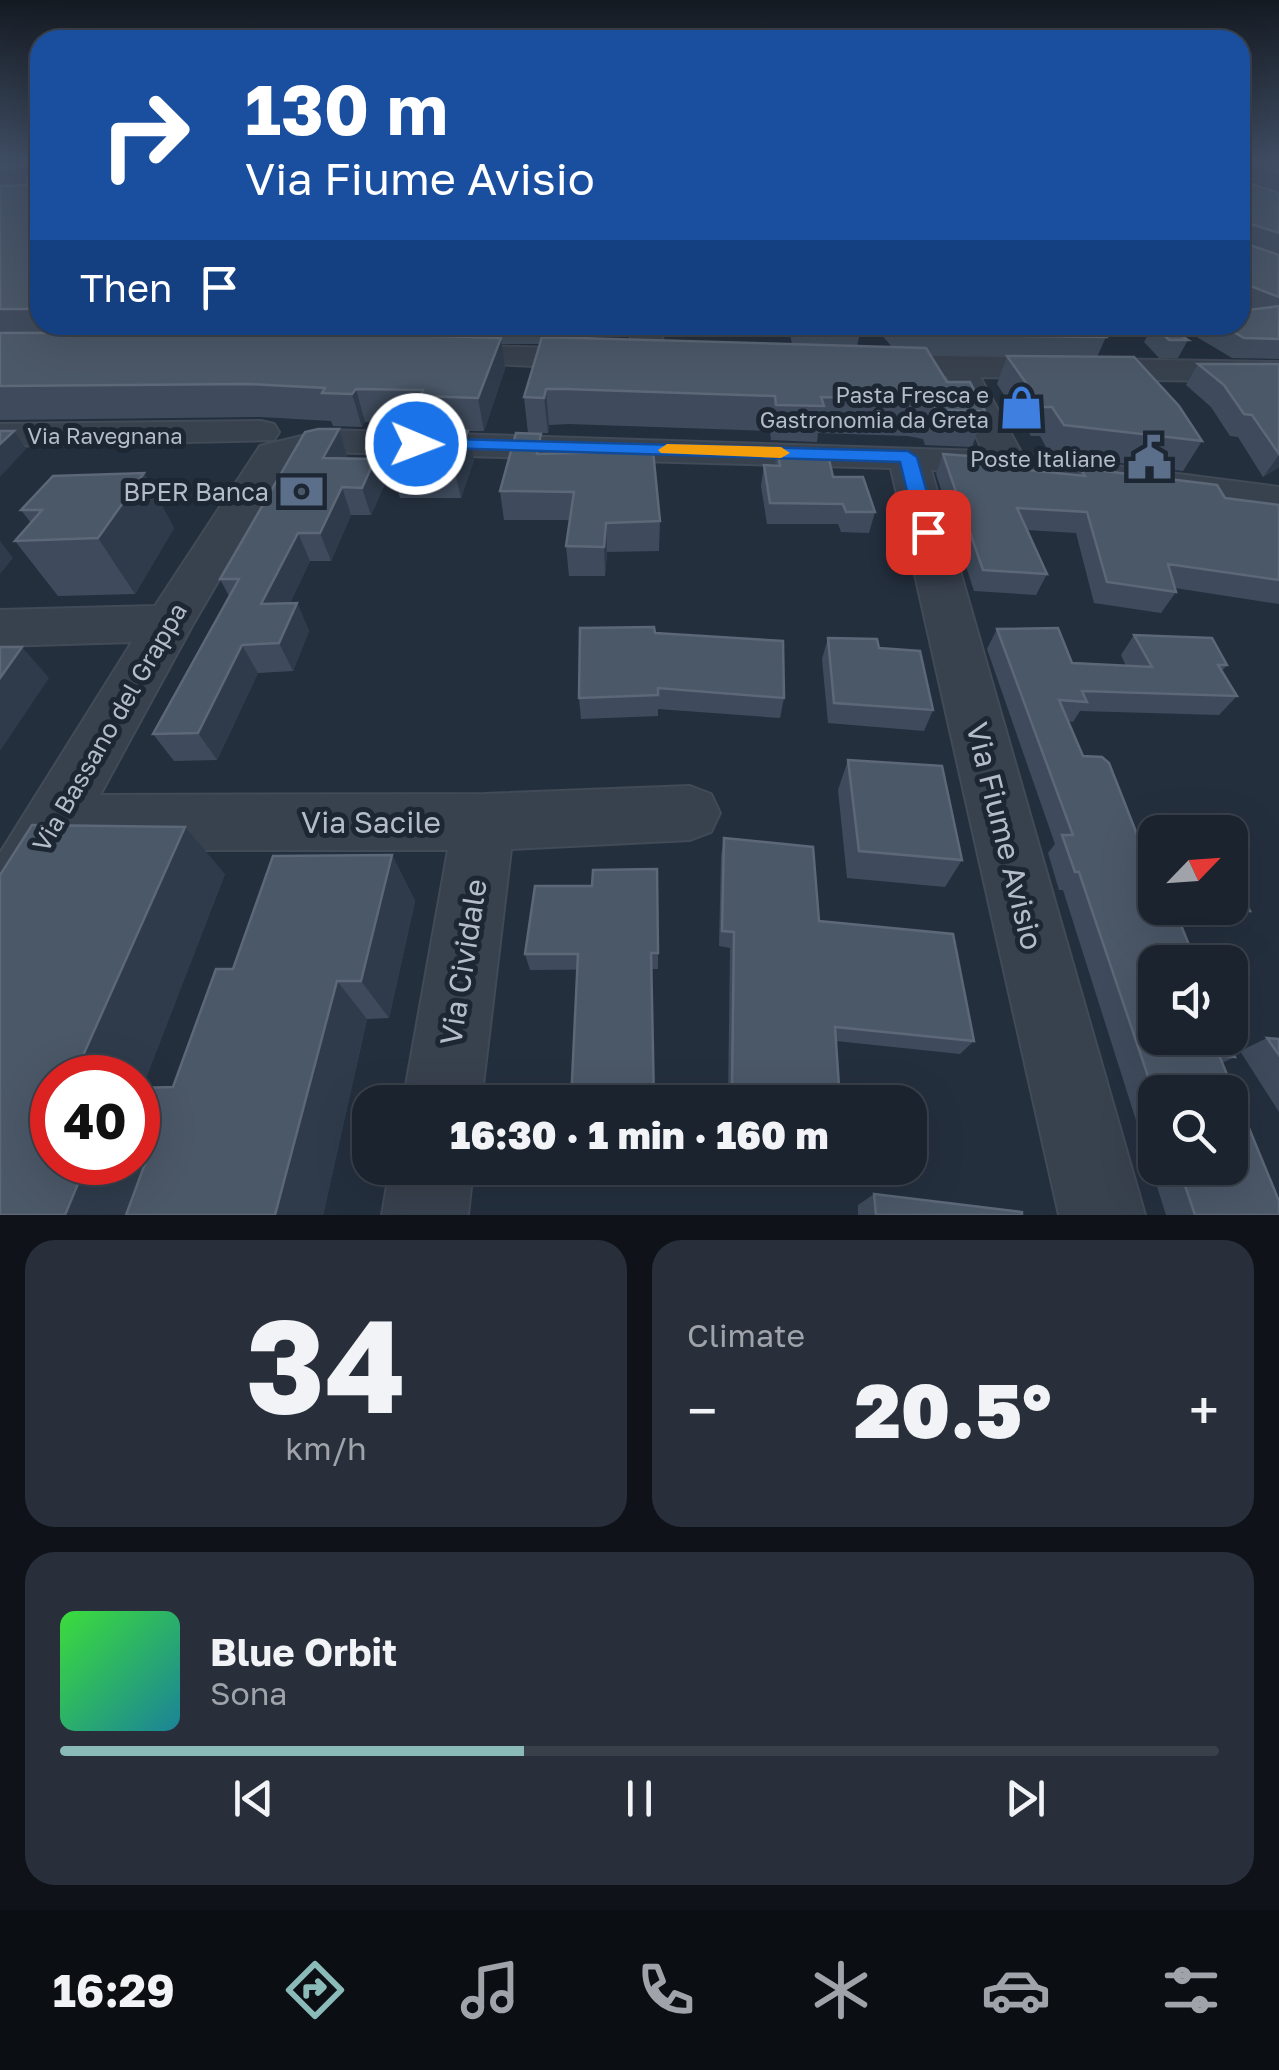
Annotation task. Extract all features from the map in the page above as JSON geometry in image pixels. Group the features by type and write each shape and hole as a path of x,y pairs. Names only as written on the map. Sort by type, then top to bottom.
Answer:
{"street":[{"path":"645,335 650,348 645,361"},
{"path":"403,354 458,340 682,362"},
{"path":"1176,340 1215,363 1219,372"},
{"path":"855,350 886,366 1279,372"},
{"path":"960,369 1008,464"},
{"name":"Via Ravegnana","path":"0,435 252,445 328,441 908,457 1008,464 1279,499"},
{"name":"Via Bassano del Grappa","path":"0,914 218,540 252,445"},
{"name":"Via Fiume Avisio","path":"908,457 1102,1215"},
{"path":"0,628 168,623"},
{"name":"Via Sacile","path":"52,827 113,822 484,822 690,812"},
{"name":"Via Cividale","path":"445,1085 484,822"},
{"path":"425,1215 429,1185"}],"building":[{"path":"0,216 30,216 30,309 0,309"},
{"path":"1250,216 1279,216 1279,233 1251,224"},
{"path":"1250,245 1279,255 1279,297 1250,286"},
{"path":"1279,306 1279,339 1239,335 1250,335 1250,310"},
{"path":"0,333 501,338 478,398 420,396 423,390 322,393 325,388 248,384 0,386"},
{"path":"971,335 1104,335 1106,337"},
{"path":"1164,335 1180,335 1188,340 1169,340"},
{"path":"542,337 926,348 947,382 970,382 985,411 936,410 934,403 919,400 821,397 824,406 776,405 775,396 566,389 546,389 544,398 524,397"},
{"path":"1007,356 1134,357 1179,406 1202,441 1064,425 1052,407 1043,407"},
{"path":"1198,364 1279,364 1279,454 1252,415 1244,414 1224,385"},
{"path":"339,429 323,458 375,459 362,488 342,487 320,533 298,533 261,604 297,603 279,643 242,645 198,733 153,734 239,579 220,579 305,432"},
{"path":"408,429 468,431 454,468 391,468"},
{"path":"0,431 14,431 0,444"},
{"path":"516,433 541,434 537,454 653,451 660,521 606,523 604,547 566,546 574,492 500,491"},
{"path":"777,448 827,450 833,477 863,477 875,512 846,512 843,504 770,503 764,465 780,466"},
{"path":"943,454 995,458 997,462 1008,462 1010,468 1085,476 1080,468 1217,485 1225,498 1279,505 1279,580 1168,564 1176,592 1107,582 1087,512 1017,508 1047,574 983,570"},
{"path":"144,473 98,538 15,541 42,510 21,510 53,476"},
{"path":"654,627 655,633 783,641 784,698 658,688 658,695 579,698 580,628"},
{"path":"1058,628 1072,663 1152,667 1134,635 1212,638 1227,665 1218,665 1237,696 1082,691 1087,702 1059,700 1083,756 1102,757 1109,763 1138,837 1138,925 1181,925 1189,945 1138,945 1138,1047 1079,872 1075,872 1062,835 1073,835 997,629"},
{"path":"828,638 877,639 879,648 920,651 933,710 834,703"},
{"path":"0,647 22,647 0,678"},
{"path":"848,760 942,766 962,860 859,851"},
{"path":"32,825 185,827 83,1055 30,1055 30,1185 77,1185 65,1215 0,1215 0,875"},
{"path":"724,838 813,847 819,921 953,934 974,1041 835,1027 839,1085 732,1085 734,932 722,931"},
{"path":"392,855 361,981 337,981 275,1215 126,1215 137,1185 160,1185 160,1087 173,1087 216,969 233,969 273,856"},
{"path":"657,869 658,953 651,953 654,1085 572,1085 578,954 525,954 535,886 592,886 593,870"},
{"path":"1267,1038 1279,1039 1279,1055"},
{"path":"1141,1055 1219,1055 1227,1075 1148,1075"},
{"path":"1248,1126 1279,1201 1279,1215 1195,1215 1185,1185 1248,1185"},
{"path":"874,1194 1022,1212 1022,1215 876,1215"}],"slow traffic":[{"path":"667,450 781,453"}],"place":[{"name":"Pasta Fresca e Gastronomia da Greta","path":"1022,407"},
{"name":"Poste Italiane","path":"1149,458"},
{"name":"BPER Banca","path":"302,491"}],"route":[{"path":"416,444 908,457 928,532"}]}
